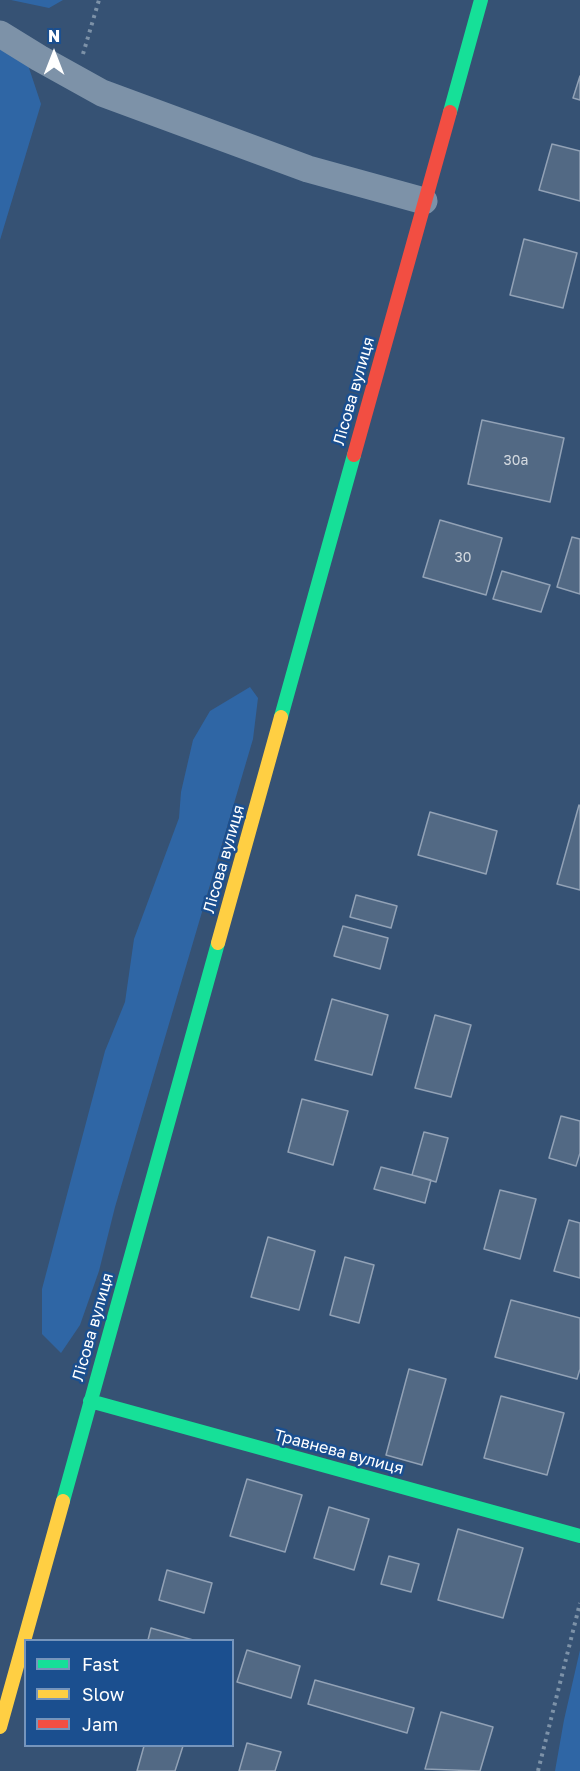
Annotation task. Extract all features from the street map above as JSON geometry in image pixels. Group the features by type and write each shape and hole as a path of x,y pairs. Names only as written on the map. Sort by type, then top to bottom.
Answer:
{"street":[{"name":"Лісова вулиця","path":"24,1639 424,201 482,0"},
{"path":"0,34 102,93 308,169 424,201"},
{"name":"Травнева вулиця","path":"90,1401 580,1536"},
{"name":"Лісова вулиця","path":"0,1727 24,1640"}],"path":[{"path":"73,77 85,51 99,0"},
{"path":"538,1771 580,1604"}],"shaded area":[{"path":"11,0 63,0 49,8"},
{"path":"0,49 28,65 41,104 0,240"},
{"path":"250,687 258,698 253,739 115,1207 99,1271 80,1325 61,1353 42,1334 42,1289 105,1051 125,1002 134,939 179,818 181,792 193,740 210,711"},
{"path":"580,1650 580,1771 555,1771 564,1720"}],"building":[{"path":"580,76 580,100 573,98"},
{"path":"552,144 580,151 580,201 539,190"},
{"path":"524,239 577,253 563,308 510,295"},
{"path":"482,420 564,438 550,502 468,484"},
{"path":"440,520 502,538 486,595 423,577"},
{"path":"572,537 580,539 580,594 557,587"},
{"path":"502,571 550,585 541,612 493,599"},
{"path":"580,806 580,890 557,884"},
{"path":"430,812 497,831 486,874 418,855"},
{"path":"356,895 397,906 391,928 350,917"},
{"path":"343,926 388,938 380,969 334,956"},
{"path":"332,999 388,1015 372,1075 315,1060"},
{"path":"435,1015 471,1025 451,1097 415,1088"},
{"path":"302,1099 348,1111 333,1165 288,1152"},
{"path":"561,1116 580,1121 580,1153 576,1166 549,1158"},
{"path":"424,1132 448,1138 436,1182 412,1175"},
{"path":"381,1167 431,1180 425,1203 374,1189"},
{"path":"500,1190 536,1199 520,1259 484,1249"},
{"path":"569,1220 580,1223 580,1278 554,1271"},
{"path":"268,1237 315,1251 299,1310 251,1297"},
{"path":"345,1257 374,1265 359,1323 330,1315"},
{"path":"511,1300 580,1318 580,1369 577,1379 495,1357"},
{"path":"409,1369 446,1379 422,1465 386,1455"},
{"path":"501,1396 564,1413 547,1475 484,1458"},
{"path":"247,1479 302,1495 285,1552 230,1536"},
{"path":"329,1507 369,1519 354,1570 314,1558"},
{"path":"458,1529 523,1548 503,1618 438,1600"},
{"path":"389,1556 419,1564 411,1592 381,1584"},
{"path":"167,1570 212,1583 204,1613 159,1600"},
{"path":"151,1628 190,1639 148,1639"},
{"path":"247,1650 300,1666 291,1698 237,1682"},
{"path":"315,1680 414,1708 407,1733 308,1704"},
{"path":"441,1712 493,1727 480,1771 425,1769"},
{"path":"247,1743 281,1752 275,1771 239,1771"},
{"path":"144,1747 183,1747 175,1771 137,1771"}],"traffic: fast":[{"path":"450,112 481,0"},
{"path":"281,717 354,455"},
{"path":"63,1501 218,943"},
{"path":"90,1401 580,1536"}],"traffic: slow":[{"path":"218,943 281,717"},
{"path":"25,1639 63,1501"},
{"path":"0,1727 24,1641"}],"traffic: jam":[{"path":"354,455 450,112"}]}
